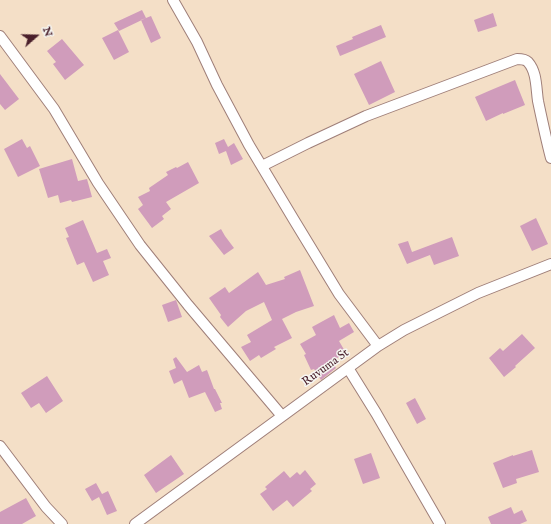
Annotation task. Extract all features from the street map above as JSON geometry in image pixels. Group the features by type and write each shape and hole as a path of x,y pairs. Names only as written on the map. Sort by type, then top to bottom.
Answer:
{"street":[{"path":"173,0 197,42 249,145 340,294 378,346"},
{"path":"0,36 54,109 98,184 140,245 188,305 282,416"},
{"path":"262,166 366,116 516,59 524,59 528,62 533,73 551,158"},
{"name":"Ruvuma St","path":"135,524 378,346 404,330 478,293 551,264"},
{"path":"348,368 440,524"},
{"path":"0,446 46,507 62,524"}],"building":[{"path":"142,10 146,18 119,31 114,23"},
{"path":"493,13 497,26 478,32 474,20"},
{"path":"151,16 161,38 151,43 141,20"},
{"path":"381,25 386,37 340,56 336,46 353,39 352,37"},
{"path":"118,30 129,52 114,60 102,38"},
{"path":"62,39 84,65 65,80 53,64 56,62 47,51"},
{"path":"381,61 395,92 369,105 354,74"},
{"path":"0,74 19,99 5,110 0,104"},
{"path":"515,80 525,105 486,121 475,97"},
{"path":"22,139 27,148 30,146 40,166 18,177 4,149"},
{"path":"224,139 228,147 234,143 243,159 231,165 226,151 219,154 215,143"},
{"path":"72,159 78,181 87,179 92,197 72,202 71,200 60,203 58,195 48,198 39,169"},
{"path":"188,162 199,183 166,202 171,209 162,216 164,219 152,228 138,209 143,205 138,197 150,191 149,188 168,175 166,172"},
{"path":"536,218 548,244 532,251 520,226"},
{"path":"83,220 97,253 107,249 111,258 103,261 109,275 93,282 84,262 77,265 66,238 69,237 65,228"},
{"path":"221,229 234,248 224,255 209,236"},
{"path":"452,237 459,256 434,265 430,255 407,264 398,244 408,241 412,252"},
{"path":"300,270 314,306 296,312 282,319 292,338 274,347 276,349 261,358 259,355 250,361 241,347 251,342 247,335 272,320 264,302 246,311 228,327 220,317 221,315 209,298 225,287 229,293 258,272 266,285 285,279 284,277"},
{"path":"176,300 182,317 168,322 162,305"},
{"path":"334,315 340,328 349,323 354,332 339,341 346,353 332,361 336,368 321,380 314,369 311,370 304,355 306,354 300,344 316,335 312,327"},
{"path":"522,334 535,348 504,377 489,358 500,348 503,351"},
{"path":"176,357 187,372 199,365 202,372 207,370 214,389 222,403 220,403 222,409 215,412 205,392 189,398 182,380 174,384 169,371 176,368 173,359"},
{"path":"47,376 63,401 46,413 39,403 31,408 21,393"},
{"path":"415,398 426,419 417,424 406,403"},
{"path":"532,450 539,472 516,479 517,483 503,488 493,463 513,455"},
{"path":"371,453 380,478 363,484 354,459"},
{"path":"171,455 184,474 156,493 144,475"},
{"path":"305,470 316,484 310,489 312,491 293,507 287,500 273,511 260,494 267,489 265,487 284,471 290,478 297,472 300,475"},
{"path":"96,483 102,494 108,491 117,511 107,515 99,497 92,501 85,489"},
{"path":"26,498 36,516 22,524 0,524 0,512"},
{"path":"511,507 514,514 522,510 527,521 520,524 491,524 488,517"}]}
